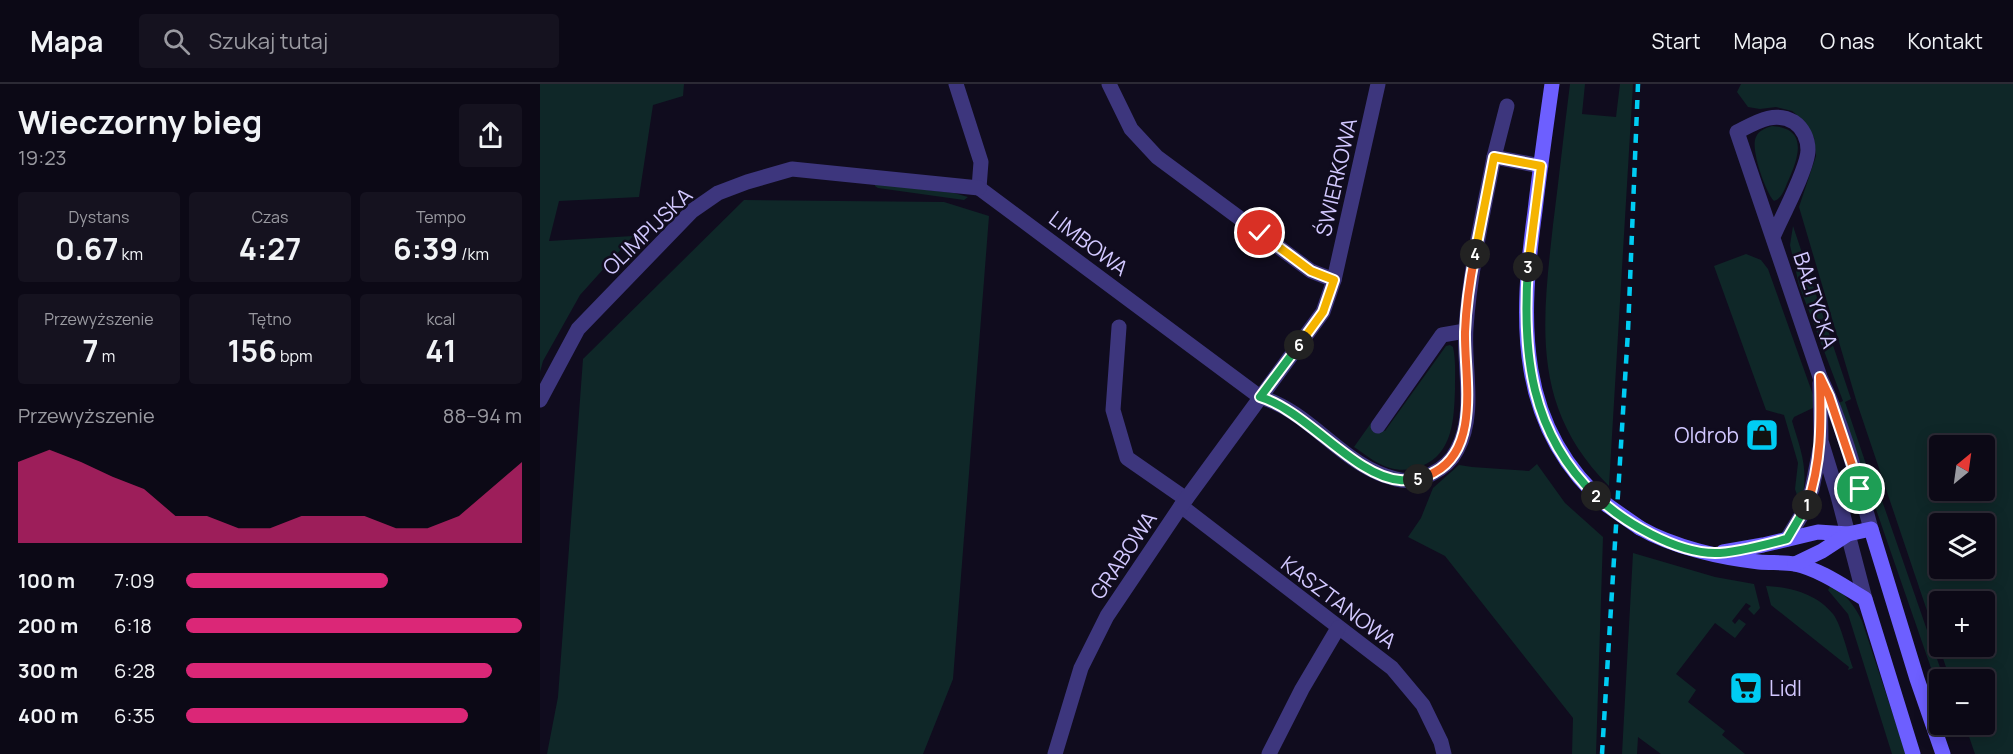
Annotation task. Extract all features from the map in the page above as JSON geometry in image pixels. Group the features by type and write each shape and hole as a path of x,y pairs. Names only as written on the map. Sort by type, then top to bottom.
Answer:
{"main road":[{"path":"1552,84 1527,282 1527,339 1533,384 1544,421 1559,451 1585,485 1607,506 1640,528 1675,544 1757,562 1795,564 1826,575 1865,599"},
{"path":"1714,553 1763,545 1818,532 1848,534 1871,529"},
{"name":"BAŁTYCKA","path":"1871,529 1917,679 1943,754"},
{"path":"1795,564 1822,551 1848,534"},
{"name":"BAŁTYCKA","path":"1865,599 1913,754"}],"street":[{"path":"956,84 981,162 978,188"},
{"path":"1109,84 1131,129 1156,157 1311,271 1334,280"},
{"name":"ŚWIERKOWA","path":"1334,280 1378,84"},
{"path":"1260,397 1282,406 1367,468 1399,480 1418,479 1436,472 1446,464 1457,451 1464,432 1467,409 1465,331 1471,274 1494,157 1507,106"},
{"name":"BAŁTYCKA","path":"1773,237 1803,168 1808,150 1807,141 1798,125 1780,117 1763,119 1737,132 1820,377 1829,396 1871,529"},
{"path":"1494,157 1541,166"},
{"name":"OLIMPIJSKA","path":"540,400 578,329 692,211 718,193 792,169 978,188"},
{"name":"LIMBOWA","path":"978,188 1260,397"},
{"name":"GRABOWA","path":"1055,754 1081,668 1107,616 1183,502 1323,312 1334,280"},
{"name":"KASZTANOWA","path":"1119,327 1113,410 1127,458 1338,628 1392,668 1423,705 1442,742 1444,754"},
{"path":"1378,426 1442,335 1465,331"},
{"name":"BAŁTYCKA","path":"1787,539 1804,511 1812,489 1821,441 1820,377"},
{"name":"BAŁTYCKA","path":"1821,441 1865,599"},
{"path":"1269,754 1302,689 1338,628"}],"green space":[{"path":"540,84 684,84 683,96 653,105 639,197 559,201 549,241 633,236 580,295 543,361 540,372"},
{"path":"1570,84 1585,84 1582,114 1616,117 1620,84 1633,84 1609,486 1584,456 1566,426 1554,396 1548,364 1545,331 1546,297"},
{"path":"1741,84 2013,84 2013,754 1975,754 1968,735 1995,735 1995,669 1947,669 1943,657 1995,657 1995,591 1929,591 1929,617 1857,403 1799,207 1816,156 1814,138 1804,121 1792,111 1776,107 1760,109 1748,107 1737,92"},
{"path":"1772,126 1791,132 1798,145 1796,161 1789,179 1782,195 1774,201 1759,169 1755,150 1756,137 1763,130"},
{"path":"875,184 954,193 968,197 964,200 878,188"},
{"path":"744,200 944,202 989,216 953,679 923,754 547,754 558,697 583,359"},
{"path":"1793,226 1851,399 1845,402 1870,476 1865,477 1839,403 1843,401 1799,285 1790,245"},
{"path":"1746,254 1761,260 1768,269 1817,406 1794,417 1792,421 1804,468 1802,498 1797,495 1795,489 1798,463 1784,415 1766,410 1714,266"},
{"path":"1446,346 1453,347 1455,363 1454,412 1450,434 1440,453 1422,466 1398,470 1380,464 1354,447 1371,423 1385,431"},
{"path":"1537,464 1565,503 1603,537 1596,754 1572,754 1573,718 1445,556 1408,537 1421,518 1433,488 1459,465 1529,471"},
{"path":"1878,489 1929,636 1929,657 1936,657 1941,669 1931,669 1870,492"},
{"path":"1633,553 1715,577 1754,584 1760,608 1754,615 1748,609 1751,606 1746,603 1732,621 1735,624 1739,619 1746,624 1735,638 1715,623 1676,674 1696,690 1688,702 1725,731 1722,735 1745,754 1661,754 1638,737 1637,754 1622,754"},
{"path":"1831,585 1849,600 1862,621 1906,754 1892,754 1848,614 1828,590"},
{"path":"1766,586 1803,593 1827,607 1839,625 1853,668 1848,670 1849,667 1771,605"}],"railway":[{"path":"1602,754 1628,331 1638,84"}],"place":[{"name":"Oldrob","path":"1762,435"},
{"name":"Lidl","path":"1746,688"}],"route":[{"path":"1260,233 1311,271 1334,280 1323,312 1260,397 1282,406 1367,468 1383,476 1399,480 1418,479 1436,472 1457,451 1464,432 1467,409 1465,331 1471,274 1494,157 1541,166 1527,282 1526,319 1530,373 1548,431 1572,470 1599,499 1623,518 1648,533 1695,550 1714,553 1787,539 1804,511 1812,489 1821,441 1820,377 1829,396 1860,489"}]}
